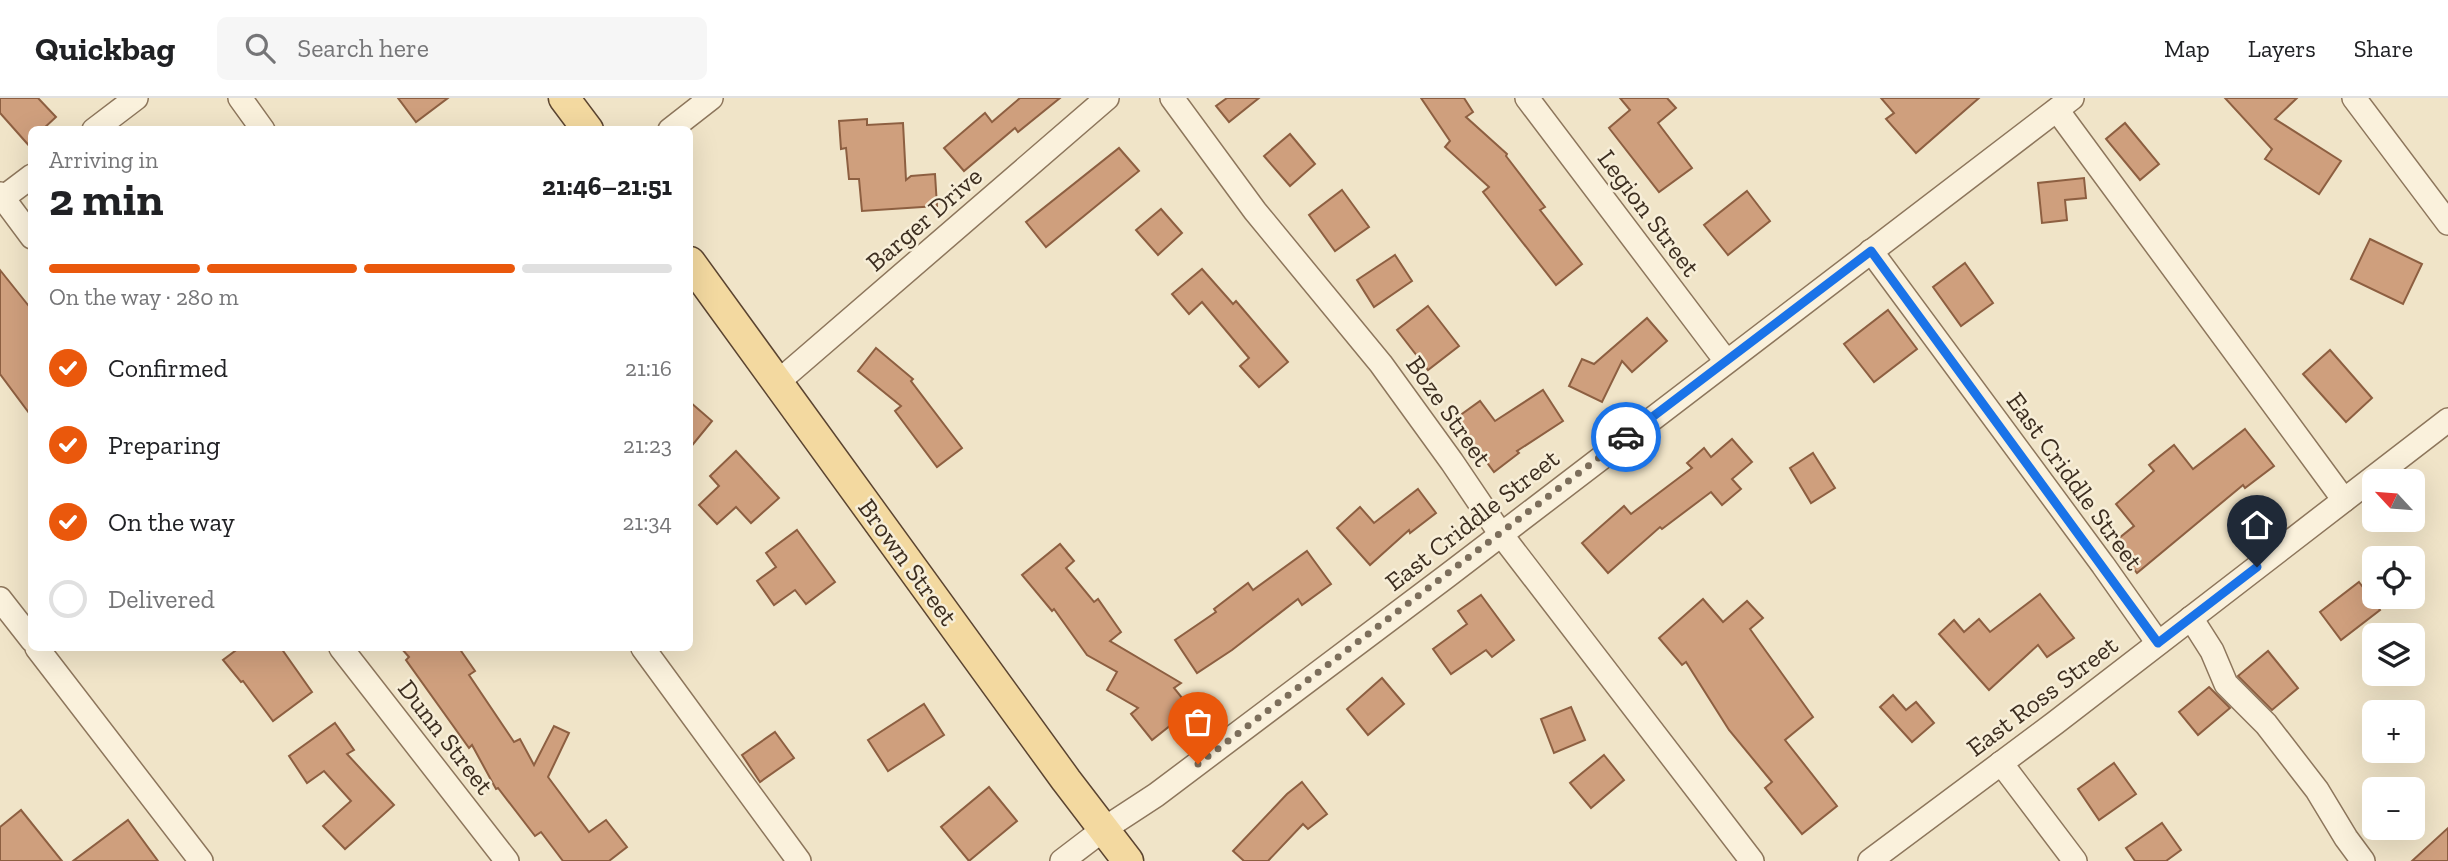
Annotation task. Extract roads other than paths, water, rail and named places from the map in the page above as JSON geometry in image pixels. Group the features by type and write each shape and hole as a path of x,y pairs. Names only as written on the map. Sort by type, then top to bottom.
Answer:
{"main road":[{"path":"564,98 585,126"},
{"name":"Brown Street","path":"693,266 1128,861"}],"street":[{"path":"99,126 136,98"},
{"path":"240,98 260,126"},
{"path":"675,126 712,98"},
{"name":"Barger Drive","path":"778,382 1107,98"},
{"name":"Boze Street","path":"1172,98 1255,211 1381,364 1500,533 1752,861"},
{"name":"Legion Street","path":"1527,98 1726,361"},
{"path":"2354,98 2448,223"},
{"path":"2065,104 2344,500"},
{"name":"East Criddle Street","path":"1062,861 1156,795 2065,104"},
{"path":"28,179 1,197 28,232"},
{"name":"East Criddle Street","path":"1871,251 2158,643"},
{"name":"East Ross Street","path":"1870,861 2448,420"},
{"path":"0,598 28,635"},
{"path":"2191,618 2212,651 2226,684 2274,735 2317,790 2363,861"},
{"path":"39,651 201,861"},
{"name":"Dunn Street","path":"343,651 507,861"},
{"path":"645,651 799,861"},
{"path":"2001,763 2075,861"}]}
